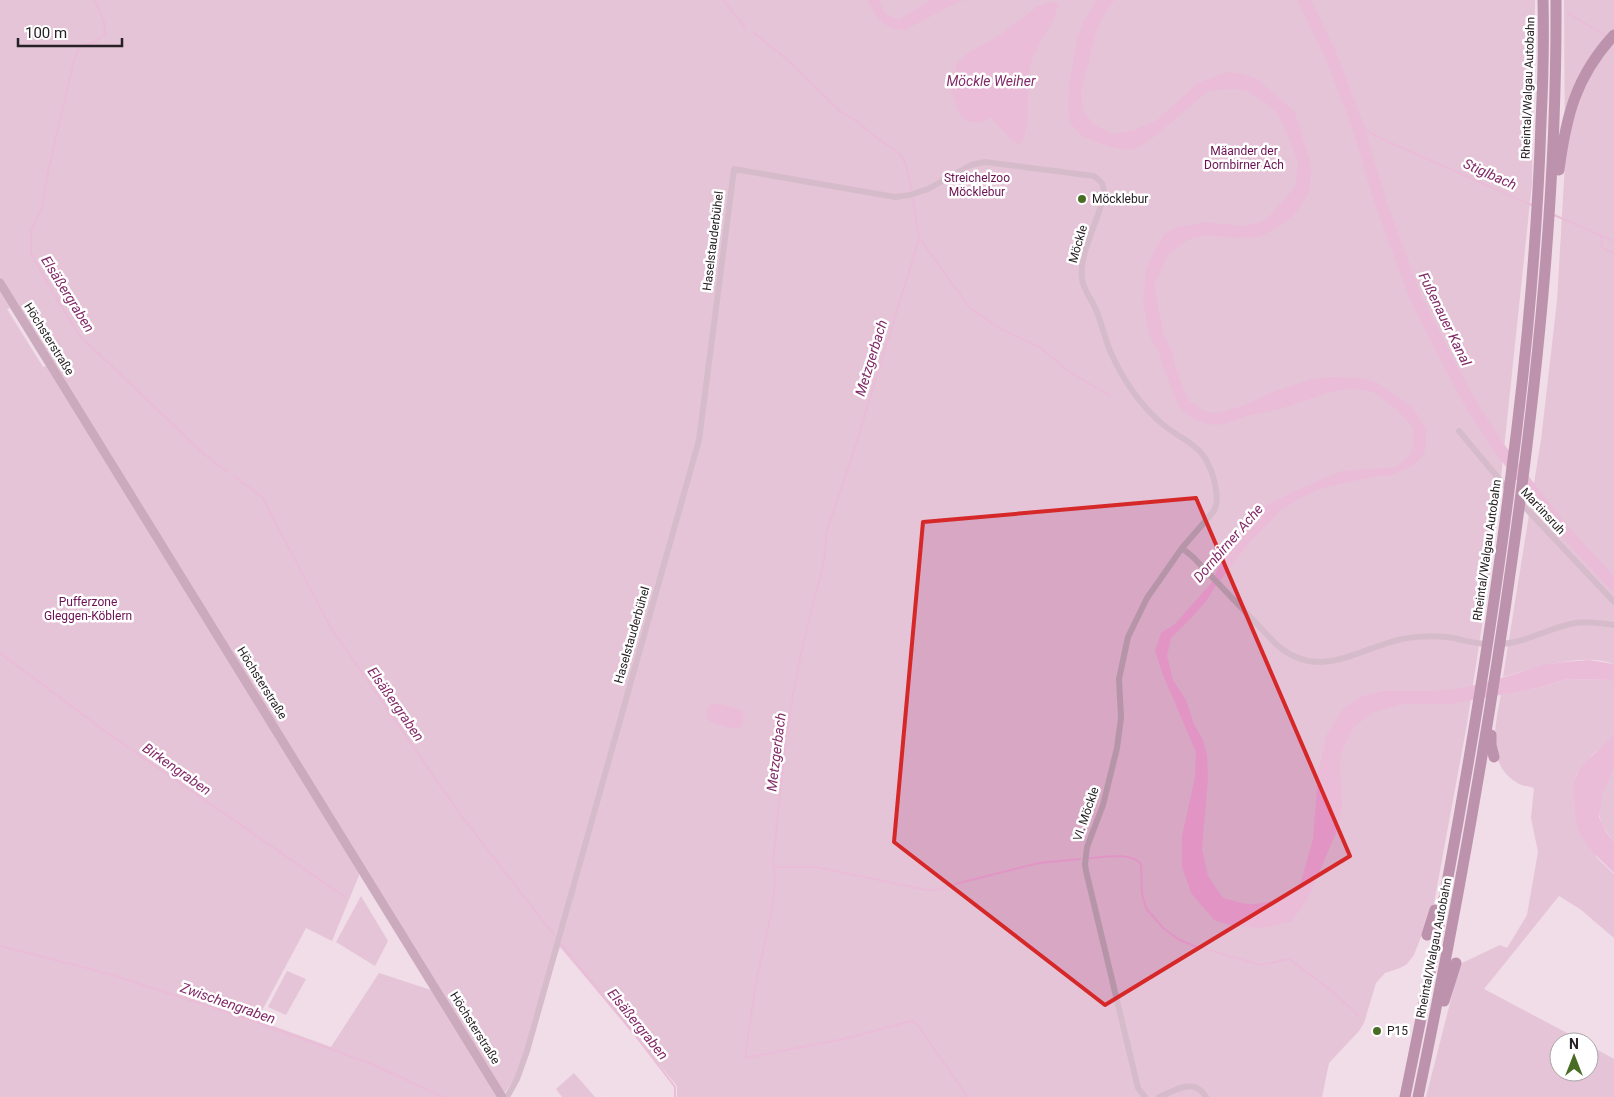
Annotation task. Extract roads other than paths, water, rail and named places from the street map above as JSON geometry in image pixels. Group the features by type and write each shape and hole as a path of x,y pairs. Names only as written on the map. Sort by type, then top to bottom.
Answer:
{"highway":[{"name":"Rheintal/Walgau Autobahn","path":"1404,1097 1421,1021 1448,873 1485,723 1494,712 1490,707 1501,638 1538,199 1544,54 1543,0"},
{"name":"Rheintal/Walgau Autobahn","path":"1418,1097 1462,875 1485,723 1489,639 1509,536 1544,299 1551,200 1556,0"},
{"path":"1551,200 1558,184 1566,127 1578,88 1588,68 1614,35"},
{"path":"1485,723 1494,757"},
{"path":"1427,935 1448,873"},
{"path":"1431,1032 1438,1024 1456,963"}],"main road":[{"name":"Höchsterstraße","path":"0,283 502,1097"}],"street":[{"name":"Möckle","path":"734,169 895,197 910,195 928,189 971,165 985,162 1053,172 1079,173 1099,179 1104,191 1099,214 1084,259 1081,276 1082,283 1098,314 1111,352 1127,381 1149,412 1162,425 1202,454 1209,467 1215,489 1216,501 1214,511 1182,548"},
{"name":"Haselstauderbühel","path":"506,1097 517,1079 527,1051 699,440 734,169"},
{"name":"Martinsruh","path":"1460,431 1496,477 1614,602"},
{"path":"1182,548 1193,557 1283,651 1293,657 1314,662 1345,659 1393,641 1414,637 1446,637 1476,644 1510,644 1575,623 1590,622 1614,625"},
{"name":"VI. Möckle","path":"1145,1097 1138,1088 1086,871 1085,855 1103,804 1117,748 1121,718 1120,679 1128,637 1147,598 1182,548"},
{"path":"1159,1097 1185,1087 1194,1086 1201,1088 1206,1097"}],"water":[{"path":"867,0 879,0 885,14 899,20 931,0 967,0 958,2 905,30 891,28 886,25 874,12"},
{"path":"1096,0 1114,0 1103,17 1096,33 1081,92 1083,110 1093,124 1113,134 1134,130 1157,120 1198,83 1227,72 1242,74 1256,78 1295,112 1309,158 1311,170 1309,193 1295,214 1279,226 1260,237 1237,238 1208,235 1198,237 1188,240 1168,254 1155,284 1156,297 1164,335 1171,349 1175,366 1188,400 1206,412 1219,413 1312,379 1330,377 1361,378 1378,383 1413,408 1426,429 1424,455 1412,466 1388,476 1377,476 1322,488 1281,510 1248,544 1216,585 1207,600 1171,638 1167,656 1173,680 1186,700 1194,724 1203,740 1207,755 1208,778 1202,849 1208,876 1223,898 1247,904 1264,903 1285,895 1301,882 1313,839 1318,772 1327,734 1343,709 1363,696 1383,691 1434,691 1464,688 1542,665 1564,662 1589,660 1614,664 1614,685 1611,680 1567,679 1538,688 1450,704 1402,704 1371,713 1353,728 1340,756 1342,807 1336,833 1308,898 1292,921 1263,928 1233,926 1214,920 1191,893 1182,867 1182,836 1195,777 1196,752 1163,675 1155,651 1161,633 1175,624 1213,581 1217,570 1248,519 1263,507 1341,471 1396,467 1410,455 1413,446 1413,431 1412,426 1395,408 1373,392 1351,388 1327,393 1283,408 1247,416 1225,424 1214,425 1204,423 1188,415 1179,407 1159,353 1151,339 1143,304 1146,270 1154,252 1164,234 1178,227 1205,222 1243,226 1266,220 1295,187 1298,162 1277,113 1266,103 1245,90 1208,91 1159,133 1141,146 1132,149 1123,150 1082,136 1071,124 1068,113 1069,87 1077,38"},
{"name":"Möckle Weiher","path":"1055,1 1059,5 1036,50 1029,73 1026,131 1019,145 991,118 979,123 965,120 960,115 954,97 950,92 955,86 956,64 968,53 997,37 1038,6"},
{"path":"717,703 741,710 744,717 742,726 733,729 710,722 706,715 709,705"},
{"path":"1614,734 1614,768 1602,795 1599,817 1606,832 1614,842 1614,873 1590,849 1581,835 1575,815 1574,784 1581,768"}],"waterway":[{"name":"Elsäßergraben","path":"95,0 104,22 105,34 95,42 80,46 74,60 47,176 42,207 31,231 31,253 79,335 204,454 227,472"},
{"name":"Metzgerbach","path":"723,0 745,27"},
{"name":"Fußenauer Kanal","path":"1304,0 1330,53 1358,126 1380,201 1415,296 1453,371 1472,406 1500,449 1558,524 1614,585"},
{"path":"1567,13 1607,36"},
{"name":"Metzgerbach","path":"754,33 790,62 841,112 858,122 900,154 906,165 912,191"},
{"name":"Stiglbach","path":"1358,126 1382,139 1534,206"},
{"name":"Metzgerbach","path":"913,199 919,239 850,463 826,533 822,569 799,666 783,768 773,861 775,873 773,903 757,978 745,1058 843,1039 912,1021 916,1023 968,1097"},
{"name":"Stiglbach","path":"1554,215 1614,241"},
{"path":"1601,236 1602,248 1614,253"},
{"path":"920,239 970,308 999,328 1041,348 1071,373 1109,395"},
{"name":"Elsäßergraben","path":"235,477 262,497 331,628 460,814 554,935"},
{"name":"Birkengraben","path":"0,653 106,732 345,897"},
{"path":"1089,858 1109,856 1137,860 1141,864 1142,894 1146,908 1163,928 1178,939 1194,946 1261,965 1289,959 1333,992 1358,1015"},
{"path":"955,884 1039,863 1080,859"},
{"path":"774,867 816,867 926,890 935,890 949,886"},
{"name":"Elsäßergraben","path":"560,943 675,1087 675,1097"},
{"name":"Zwischengraben","path":"0,946 109,974 251,1020 374,1065 443,1097"}],"place":[{"name":"Möcklebur","path":"1082,199"},
{"name":"P15","path":"1377,1031"}],"park label":[{"name":"Mäander der Dornbirner Ach","path":"1244,158"},
{"name":"Streichelzoo Möcklebur","path":"977,185"},
{"name":"Pufferzone Gleggen-Köblern","path":"88,609"}],"water label":[{"name":"Dornbirner Ache","path":"1228,543"}]}
